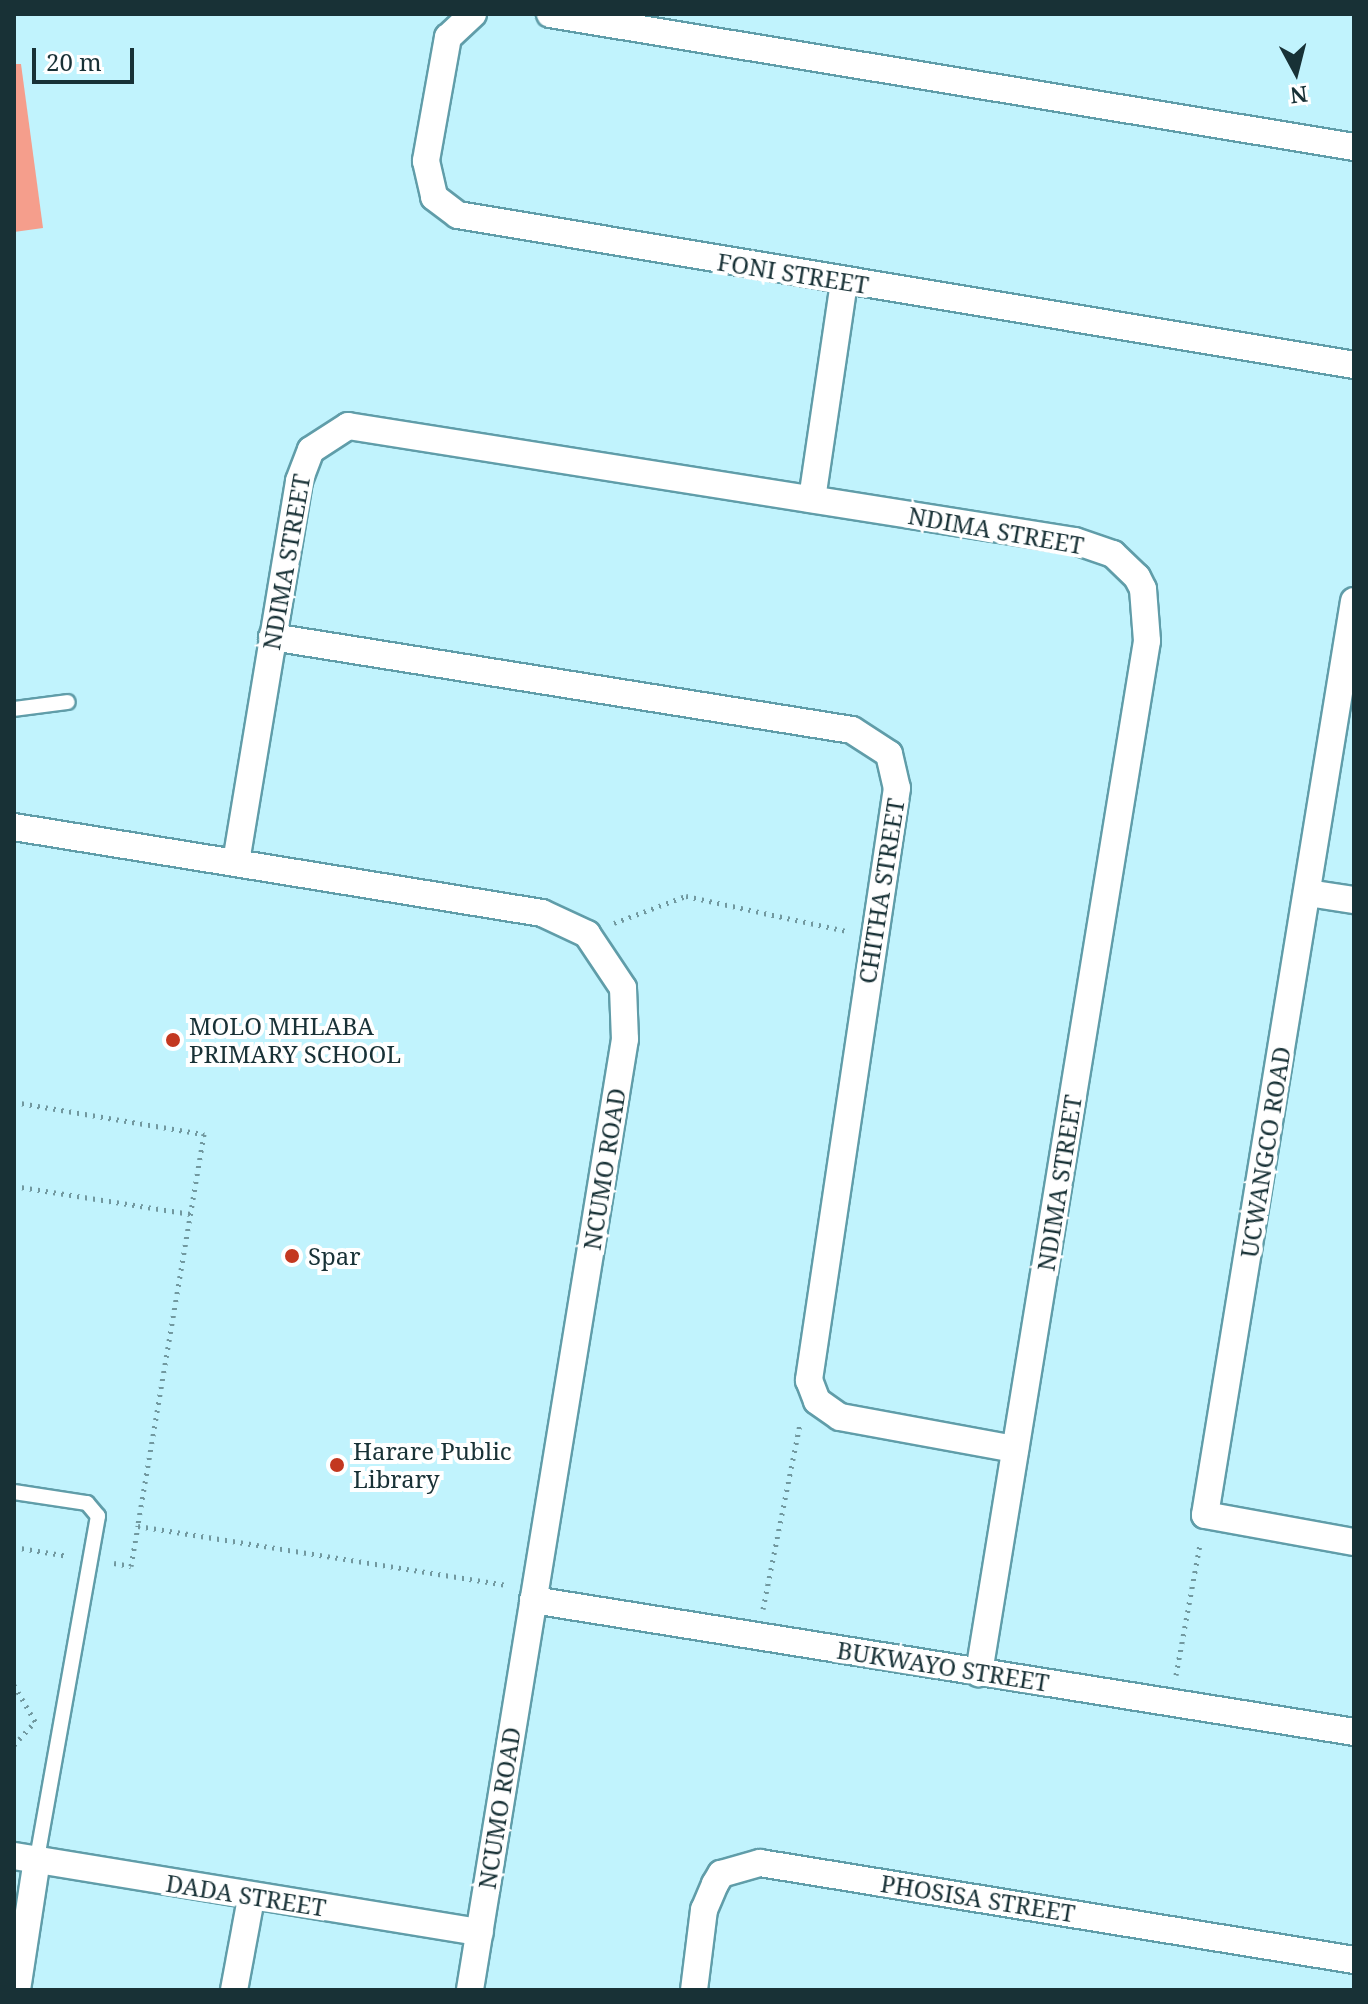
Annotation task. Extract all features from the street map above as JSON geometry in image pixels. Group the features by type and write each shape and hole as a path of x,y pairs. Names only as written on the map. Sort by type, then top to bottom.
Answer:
{"street":[{"name":"FONI STREET","path":"473,14 448,37 426,161 434,197 471,220 1354,365"},
{"path":"550,14 1354,147"},
{"path":"812,499 844,281"},
{"name":"NDIMA STREET","path":"236,862 272,637 306,459 324,440 348,426 1075,541 1113,554 1143,589 1147,641 979,1673"},
{"name":"UCWANGCO ROAD","path":"1205,1515 1354,601"},
{"name":"CHITHA STREET","path":"272,637 863,733 889,754 897,788 808,1365 817,1401"},
{"path":"14,827 542,913 587,934"},
{"path":"1308,893 1354,900"},
{"name":"NCUMO ROAD","path":"470,1990 625,1039 623,988 587,934"},
{"path":"817,1401 840,1417 1015,1449"},
{"path":"1205,1515 1354,1542"},
{"name":"BUKWAYO STREET","path":"533,1595 758,1637 1354,1732"},
{"path":"17,1990 26,1857"},
{"name":"DADA STREET","path":"26,1857 251,1898 480,1932"},
{"name":"PHOSISA STREET","path":"694,1990 704,1910 715,1884 721,1874 760,1863 1354,1960"},
{"path":"234,1990 251,1898"}],"lane":[{"path":"14,709 68,702"},
{"path":"14,1492 93,1506 98,1516 65,1714 26,1857"}],"path":[{"path":"587,934 686,896 874,940"},
{"path":"14,1102 204,1134 131,1566 14,1547"},
{"path":"14,1186 191,1214"},
{"path":"758,1637 795,1430 817,1401"},
{"path":"1171,1702 1205,1515"},
{"path":"138,1526 533,1595"},
{"path":"14,1685 33,1724"},
{"path":"14,1745 33,1724 65,1714"}],"shaded area":[{"path":"14,64 21,64 43,228 14,232"}],"place":[{"name":"MOLO MHLABA PRIMARY SCHOOL","path":"173,1040"},
{"name":"Spar","path":"292,1256"},
{"name":"Harare Public Library","path":"337,1465"}]}
